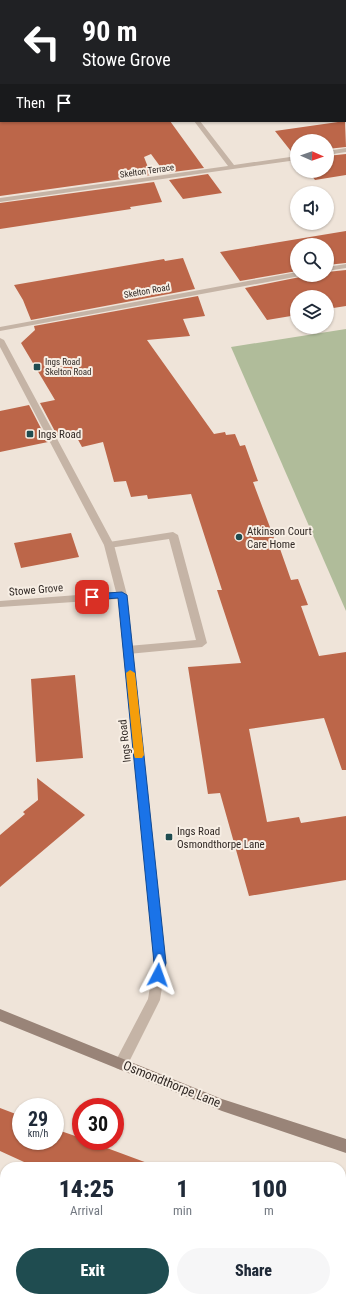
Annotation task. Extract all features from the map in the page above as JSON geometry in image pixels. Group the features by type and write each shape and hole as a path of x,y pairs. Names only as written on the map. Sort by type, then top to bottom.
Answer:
{"street":[{"path":"198,122 233,168"},
{"path":"334,152 346,150"},
{"name":"Skelton Terrace","path":"0,200 290,159"},
{"path":"334,268 346,266"},
{"name":"Skelton Road","path":"0,329 290,275"},
{"name":"Ings Road","path":"0,340 109,545 122,595 160,963 154,1000 121,1064"},
{"path":"109,545 174,535 202,643 128,650"},
{"name":"Stowe Grove","path":"0,604 122,595"},
{"name":"Osmondthorpe Lane","path":"0,1015 222,1105 346,1146"}],"green space":[{"path":"346,329 346,611 231,347 314,334 334,334 334,331"}],"building":[{"path":"0,122 171,122 204,168 165,173 151,154 144,157 151,175 0,196"},
{"path":"345,122 346,147 334,148 334,134 290,134 290,150 275,131"},
{"path":"346,154 346,175 334,177 334,155"},
{"path":"208,174 222,193 183,199 169,180"},
{"path":"313,178 327,178 315,180"},
{"path":"154,182 162,202 130,207 131,209 0,229 0,203"},
{"path":"346,231 346,263 334,264 334,238 304,238"},
{"path":"290,240 290,272 240,281 220,252"},
{"path":"183,258 195,289 31,320 23,300 14,285 164,259 165,261"},
{"path":"346,270 346,306 334,308 334,290 290,290 290,316 267,320 245,288 290,279 290,282 334,282 334,271"},
{"path":"198,296 205,316 183,319 190,336 147,340 214,434 225,432 226,435 235,434 240,446 245,445 258,481 253,482 277,546 279,546 291,580 298,579 308,605 301,606 319,656 346,652 346,770 342,770 324,718 249,729 267,822 299,817 301,823 346,816 346,880 249,896 220,793 208,794 188,667 241,663 217,590 222,590 191,494 148,499 147,495 131,497 126,481 114,482 103,442 82,447 76,436 59,439 40,403 55,400 21,343 35,330 34,326"},
{"path":"29,405 48,442 0,452 0,411"},
{"path":"71,533 79,557 21,568 14,543"},
{"path":"75,675 83,758 36,762 31,679"},
{"path":"37,778 85,815 0,887 0,835 25,814 23,812 38,800"},
{"path":"0,1108 12,1113 12,1150 64,1150 64,1132 72,1135 72,1150 112,1150 145,1162 24,1162 0,1151"}],"slow traffic":[{"path":"130,673 139,755"}],"place":[{"name":"Ings Road Skelton Road","path":"37,367"},
{"name":"Ings Road","path":"30,434"},
{"name":"Atkinson Court Care Home","path":"239,537"},
{"name":"Ings Road Osmondthorpe Lane","path":"169,837"}],"route":[{"path":"92,597 122,595 160,963 158,975"}]}
